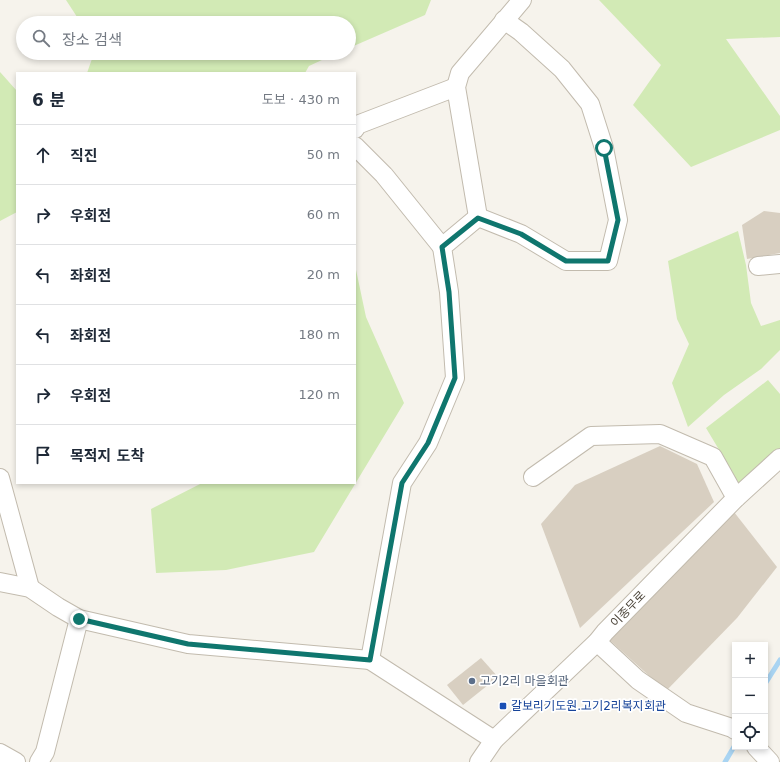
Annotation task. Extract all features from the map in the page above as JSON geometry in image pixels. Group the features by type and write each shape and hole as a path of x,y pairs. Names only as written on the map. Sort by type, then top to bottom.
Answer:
{"street":[{"path":"478,218 456,87 460,73 522,0"},
{"path":"478,218 521,234 566,261 608,261 618,220 604,148 590,104 562,69 521,32 504,20"},
{"path":"356,127 357,125 456,87"},
{"path":"356,147 384,175 442,247 449,292 455,378 428,443 402,483 370,660"},
{"path":"442,247 478,218"},
{"path":"758,266 780,264"},
{"path":"533,477 591,436 660,434 713,457 736,498"},
{"name":"이종무로","path":"479,762 494,740 597,642 736,498 780,458"},
{"path":"0,478 30,588"},
{"path":"0,582 30,588 79,619 188,644 370,660 494,740"},
{"path":"39,762 45,752 79,619"},
{"path":"597,642 638,680 686,713 732,729"},
{"path":"759,750 770,762"},
{"path":"0,753 16,762"}],"green space":[{"path":"66,0 431,0 425,15 356,45 356,16 76,16"},
{"path":"599,0 780,0 780,37 726,39 780,116 780,130 691,167 633,105 661,65"},
{"path":"92,60 322,60 309,66 306,72 87,72"},
{"path":"0,72 16,90 16,213 0,221"},
{"path":"738,231 746,265 751,303 761,326 780,320 780,350 761,369 724,395 688,427 672,383 689,344 677,319 668,261"},
{"path":"356,270 366,317 404,403 356,482"},
{"path":"768,380 780,394 780,448 737,486 724,458 706,428"},
{"path":"200,484 355,484 314,552 226,570 156,573 151,509"}],"building":[{"path":"764,211 780,213 780,253 747,259 742,225"},
{"path":"660,446 697,464 714,502 580,628 541,524 575,485"},
{"path":"734,512 777,567 737,618 666,691 605,636"},
{"name":"고기2리 마을회관","path":"481,658 498,677 463,705 447,685"}],"waterway":[{"path":"768,679 780,660"},
{"path":"725,762 732,750"}],"place":[{"name":"고기2리 마을회관","path":"472,681"},
{"name":"갈보리기도원.고기2리복지회관","path":"503,706"}],"route":[{"path":"79,619 188,644 370,660 402,483 428,443 455,378 449,292 442,247 478,218 521,234 566,261 608,261 618,220 604,148"}]}
